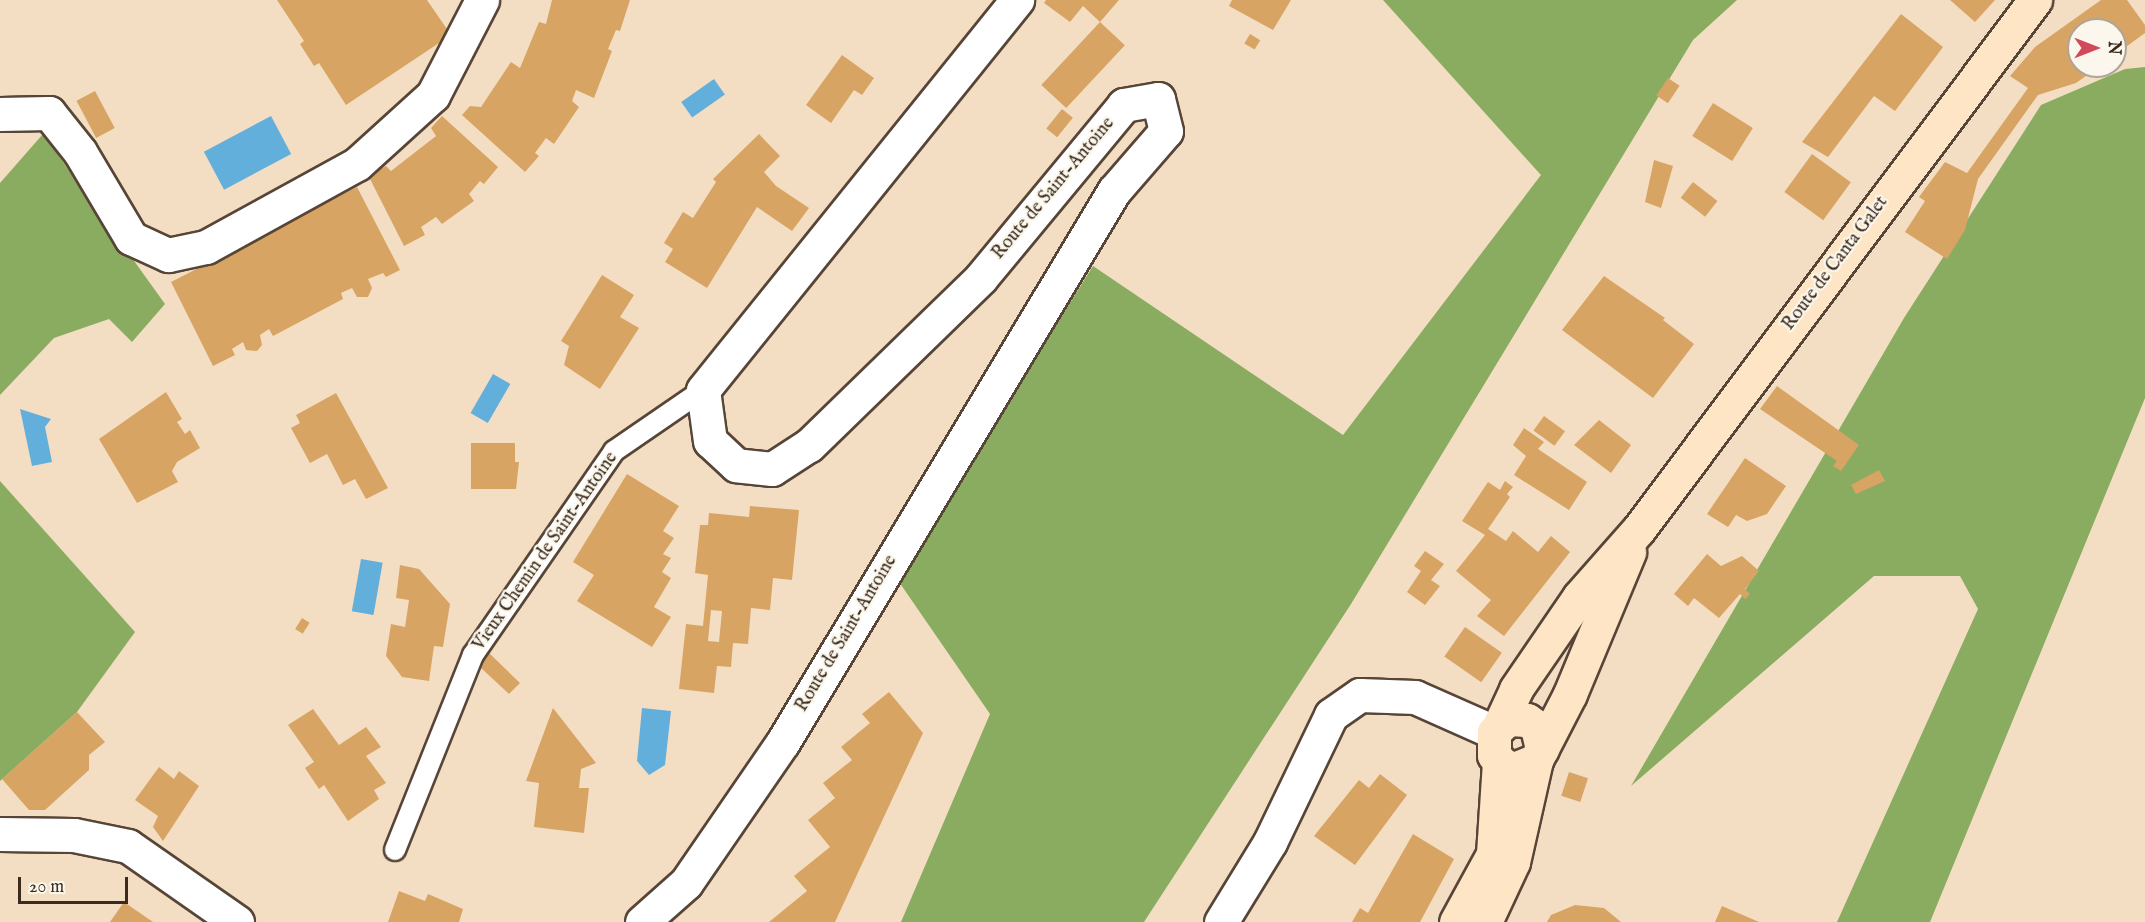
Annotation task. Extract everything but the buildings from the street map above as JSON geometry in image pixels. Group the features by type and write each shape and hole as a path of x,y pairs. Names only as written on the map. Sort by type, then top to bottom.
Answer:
{"main road":[{"name":"Route de Canta Galet","path":"1497,739 1516,689 1579,597 1639,528 2035,0"},
{"name":"Route de Canta Galet","path":"1485,922 1513,862 1539,755 1570,694 1639,528"},
{"path":"1456,922 1493,854 1497,739 1508,719 1527,720 1537,727 1539,755 1514,769 1497,739"}],"street":[{"path":"0,114 49,113 80,152 131,238 168,255 206,248 357,164 433,95 482,0"},
{"path":"704,390 1017,0"},
{"name":"Route de Saint-Antoine","path":"642,922 686,883 783,742 1114,191 1166,130 1158,99 1124,105 981,278 809,445 772,469 736,465 710,441 704,390"},
{"path":"1221,922 1270,842 1331,715 1360,695 1415,696 1497,739"},
{"path":"0,834 74,835 128,846 234,921"}],"lane":[{"name":"Vieux Chemin de Saint-Antoine","path":"395,850 473,655 614,451 704,390"}],"green space":[{"path":"1383,0 1737,0 1693,40 1351,604 1144,922 901,922 990,714 897,579 1093,266 1343,435 1541,175"},
{"path":"2145,67 2145,398 1930,922 1837,922 1978,609 1960,576 1874,576 1631,786 1904,318 2041,105 2104,78 2127,78 2127,69"},
{"path":"43,134 165,304 132,342 109,319 54,338 0,395 0,183"},
{"path":"0,481 135,632 77,712 0,781"}],"water":[{"path":"714,79 725,95 692,118 681,102"},
{"path":"271,116 291,154 224,190 204,152"},
{"path":"493,374 510,384 488,423 470,413"},
{"path":"20,409 51,419 45,427 52,462 32,466"},
{"path":"361,559 383,563 373,615 352,611"},
{"path":"642,708 671,711 665,765 649,775 637,761"}]}
